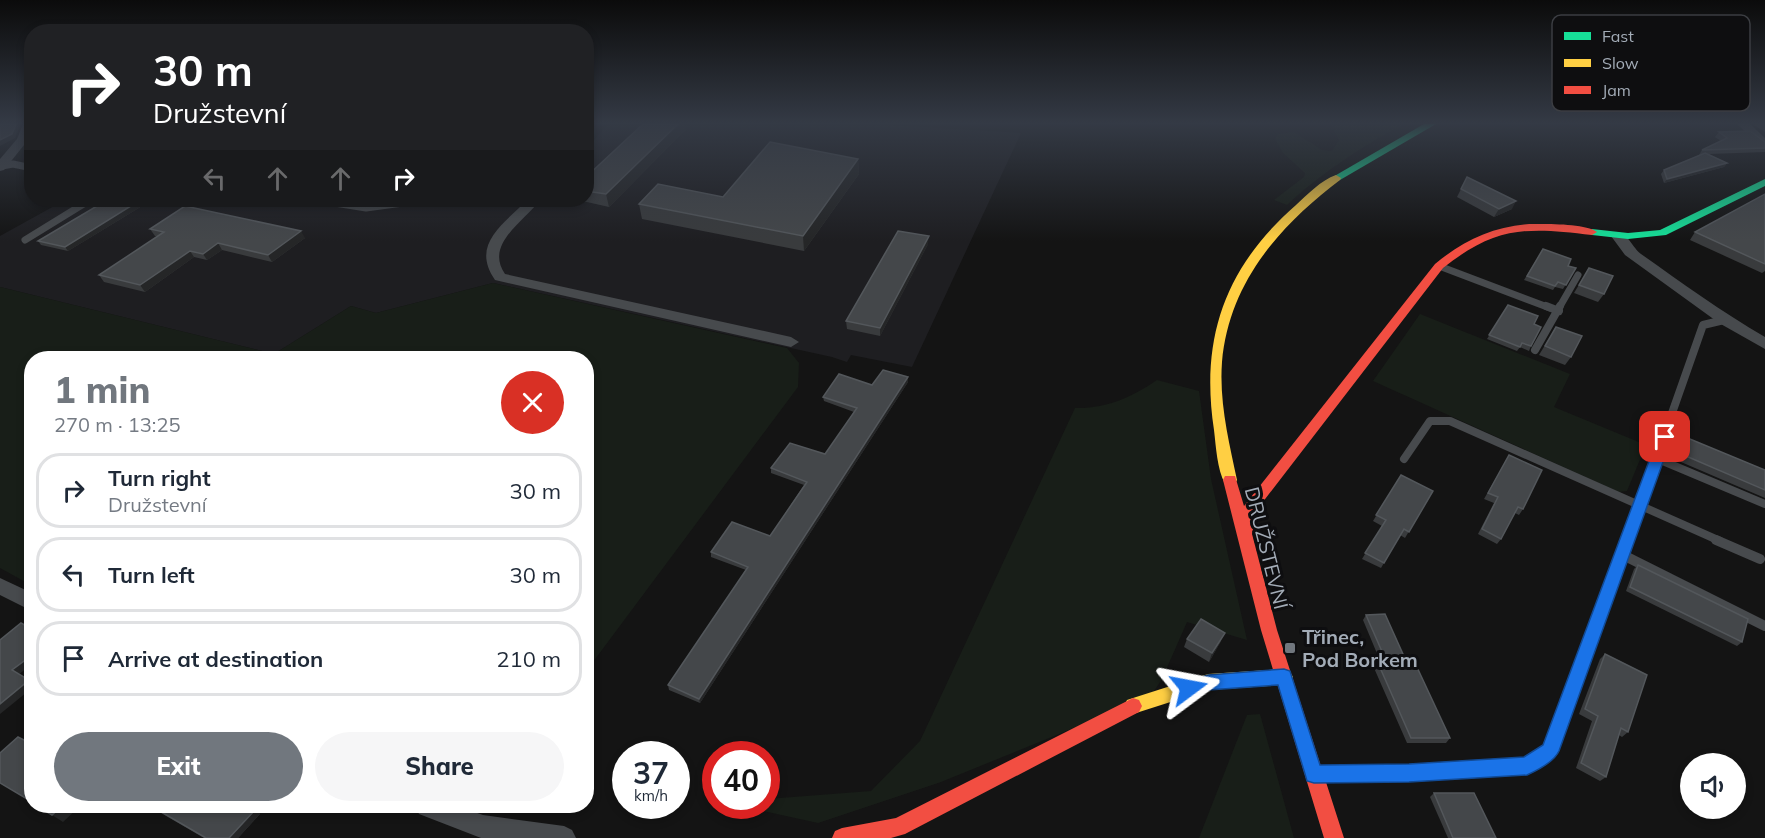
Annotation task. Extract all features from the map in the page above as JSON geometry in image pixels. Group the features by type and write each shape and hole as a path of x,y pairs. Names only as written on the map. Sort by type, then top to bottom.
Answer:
{"street":[{"name":"DRUŽSTEVNÍ","path":"1334,838 1262,612 1243,539 1217,418 1216,358 1232,298 1246,269 1264,243 1308,200 1358,163"},
{"path":"1243,539 1252,505 1439,266 1455,250 1480,235 1516,227 1557,227 1618,237 1661,234 1748,188 1765,182"},
{"path":"527,207 494,243 490,256 494,270 500,277 791,342"},
{"path":"1618,237 1630,252 1725,320 1765,344"},
{"path":"0,586 24,599"},
{"path":"842,838 898,827 1131,707 1208,682 1284,677"},
{"path":"446,813 483,827 564,838"}],"lane":[{"path":"1,167 13,164 24,166"},
{"path":"25,240 79,207"},
{"path":"1439,266 1559,311"},
{"path":"1535,350 1578,275"},
{"path":"1314,774 1409,773 1527,766 1550,751 1623,555 1639,504 1658,459 1703,325 1725,320"},
{"path":"1404,459 1430,421 1450,421 1760,559"},
{"path":"1658,459 1765,504"},
{"path":"1623,555 1765,626"}],"shaded area":[{"path":"594,163 1007,163 912,367 851,355 847,362 493,283 376,313 351,306 279,351 262,351 0,287 0,236 52,207 594,207"},
{"path":"1294,163 1339,163 1287,205 1274,200 1304,177 1305,173"},
{"path":"493,283 787,348 799,363 798,387 594,661 594,351 279,351 351,306 376,313"},
{"path":"0,287 262,351 24,351 24,581 0,568"},
{"path":"1420,314 1570,374 1554,407 1646,445 1627,491 1619,492 1373,381"},
{"path":"1157,380 1199,391 1211,479 1247,640 1187,622 1162,679 1150,697 941,782 818,823 780,815 780,798 871,791 920,741 1075,408 1108,404 1138,392"},
{"path":"1260,714 1294,838 1199,838 1247,715"}],"building":[{"path":"601,163 638,163 606,194 594,192 594,170"},
{"path":"752,163 855,163 803,236 639,204 658,184 723,197"},
{"path":"1681,163 1727,163 1667,179 1664,170"},
{"path":"1467,177 1516,201 1499,209 1461,189"},
{"path":"1765,194 1765,264 1695,232"},
{"path":"95,207 129,207 65,247 38,241"},
{"path":"183,207 190,207 301,231 268,255 218,243 203,254 190,251 140,285 99,275 164,232 150,229"},
{"path":"898,231 929,236 880,328 846,321"},
{"path":"1543,249 1571,259 1568,266 1576,268 1566,285 1558,282 1555,286 1527,276"},
{"path":"1589,268 1613,276 1604,294 1579,285"},
{"path":"1508,305 1538,316 1534,324 1541,327 1531,346 1522,343 1520,347 1489,335"},
{"path":"1556,327 1582,336 1571,357 1545,346"},
{"path":"883,370 908,377 699,699 668,685 748,567 711,552 732,522 770,536 807,482 771,468 790,443 825,454 857,408 823,397 839,374 872,385"},
{"path":"1685,437 1765,470 1765,490 1679,453"},
{"path":"1509,455 1542,470 1523,509 1518,507 1501,539 1482,529 1498,497 1488,493"},
{"path":"1401,475 1433,491 1409,532 1404,529 1384,563 1365,553 1386,520 1376,515"},
{"path":"1638,565 1748,619 1742,642 1630,587"},
{"path":"1385,614 1407,663 1415,663 1450,738 1411,738 1378,663 1387,663 1366,615"},
{"path":"1201,619 1225,633 1212,653 1187,639"},
{"path":"21,623 24,625 24,661 12,670 24,677 24,684 0,704 0,640"},
{"path":"1605,654 1647,675 1628,732 1621,728 1606,777 1581,763 1598,716 1585,709"},
{"path":"18,737 24,740 24,797 0,783 0,753"},
{"path":"1434,793 1474,793 1496,838 1453,838"},
{"path":"163,813 252,813 229,838 206,838"}],"traffic: fast":[{"path":"1336,178 1362,163"},
{"path":"1592,232 1628,236 1662,233 1765,182"}],"traffic: slow":[{"path":"1230,480 1216,392 1216,363 1220,334 1228,307 1240,281 1272,235 1313,195 1336,178"},
{"path":"1133,706 1208,682 1284,677"}],"traffic: jam":[{"path":"1244,535 1252,505 1439,266 1457,251 1493,233 1529,227 1592,232"},
{"path":"1230,480 1269,630 1334,838"},
{"path":"842,838 898,827 1133,706"}],"place":[{"name":"Třinec, Pod Borkem","path":"1290,648"}],"route":[{"path":"1189,688 1208,682 1284,677 1314,774 1409,773 1527,766 1550,751 1665,437"}]}
